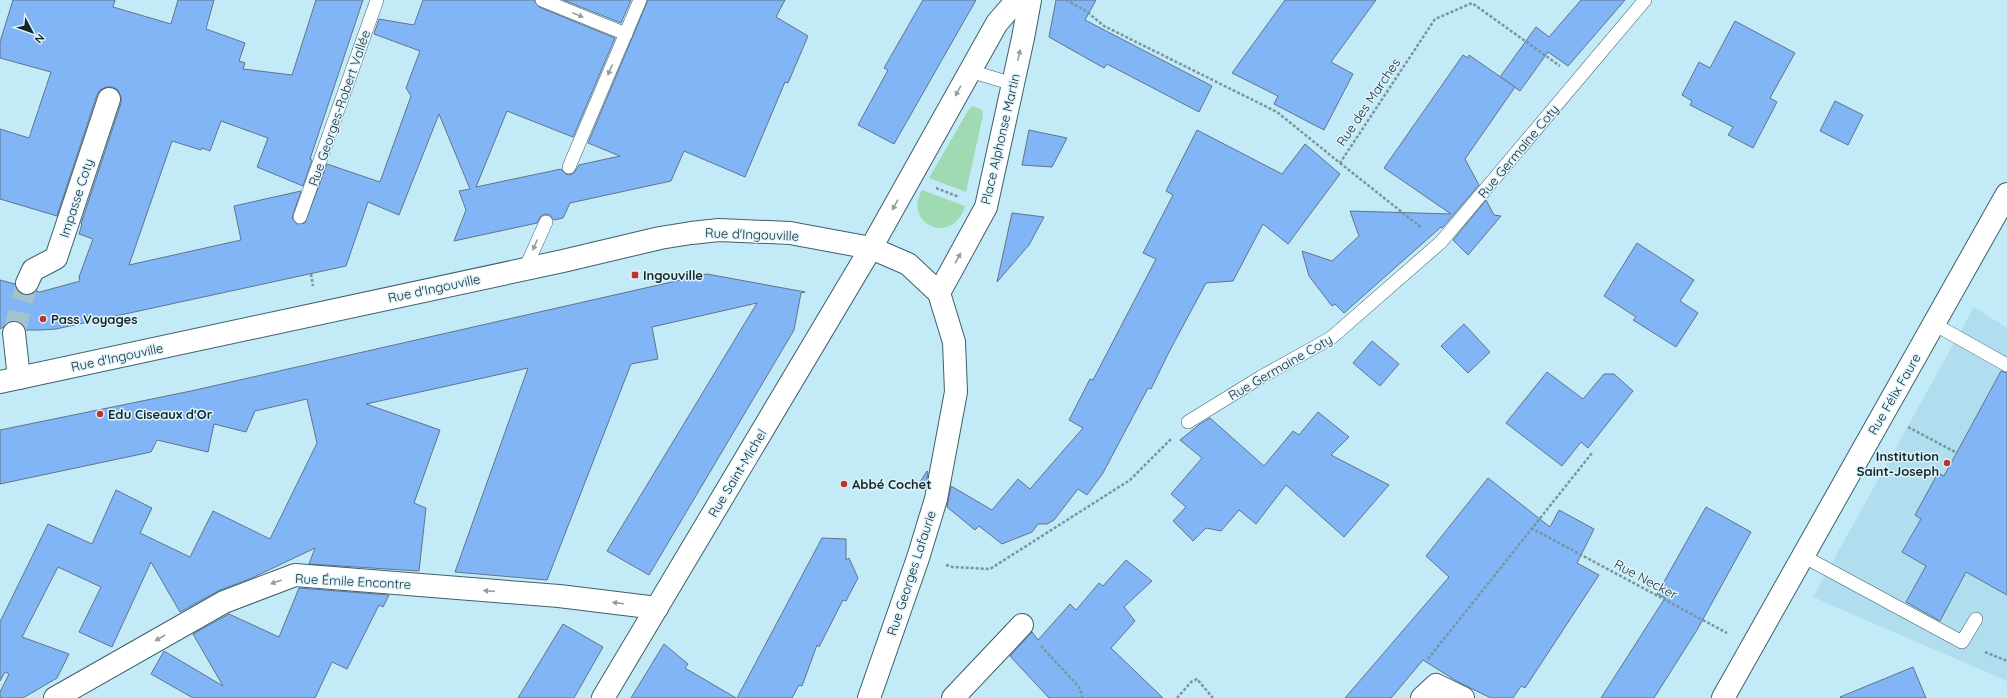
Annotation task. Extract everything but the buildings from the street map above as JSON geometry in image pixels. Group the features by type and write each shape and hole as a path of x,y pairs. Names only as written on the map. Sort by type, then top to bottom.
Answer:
{"street":[{"path":"939,292 908,264 871,248 997,22 1017,0"},
{"name":"Place Alphonse Martin","path":"939,292 986,207 1030,0"},
{"name":"Impasse Coty","path":"27,283 33,270 56,258 109,99"},
{"name":"Rue Félix Faure","path":"1723,698 2007,194"},
{"name":"Rue d'Ingouville","path":"9,380 525,269 660,238 719,230 790,233 871,248"},
{"name":"Rue Saint-Michel","path":"602,698 871,248"},
{"name":"Rue Georges Lafaurie","path":"869,698 918,558 936,499 953,412 956,392 954,342 939,292"},
{"path":"9,380 14,333"},
{"name":"Rue Émile Encontre","path":"55,698 224,602 295,575 559,596 657,608"},
{"path":"952,698 1022,625"},
{"path":"1422,698 1436,685 1463,698"}],"lane":[{"name":"Rue Georges-Robert Vallée","path":"300,217 377,0"},
{"path":"542,0 626,34"},
{"path":"569,167 640,0"},
{"name":"Rue Germaine Coty","path":"1188,422 1261,377 1331,338 1440,242 1645,0"},
{"path":"970,71 1013,84"},
{"path":"525,269 546,222"},
{"path":"1934,324 2007,365"},
{"path":"1803,556 1962,642 1976,619"}],"path":[{"name":"Rue des Marches","path":"1066,0 1086,11 1104,26 1277,112 1340,163 1435,19 1473,2 1563,67"},
{"path":"1340,163 1424,229"},
{"path":"910,178 986,207"},
{"path":"1883,414 1956,454"},
{"path":"945,564 953,567 990,569 1130,480 1188,422"},
{"path":"1425,662 1592,452"},
{"name":"Rue Necker","path":"1532,528 1752,646"},
{"path":"1022,625 1079,687 1083,698"},
{"path":"1178,698 1190,682 1197,679 1213,698"}],"shaded area":[{"name":"Institution Saint-Joseph","path":"1974,307 2007,328 2007,681 1813,597"}],"green space":[{"path":"973,106 982,110 983,115 966,192 929,178 969,109"},
{"path":"922,190 965,206 959,218 950,226 941,228 932,226 924,221 919,213 918,202"}],"tunnel":[{"path":"14,333 27,283"}],"place":[{"name":"Ingouville","path":"635,275"},
{"name":"Pass Voyages","path":"43,319"},
{"name":"Edu Ciseaux d'Or","path":"100,414"},
{"name":"Institution Saint-Joseph","path":"1947,463"},
{"name":"Abbé Cochet","path":"844,484"}]}
